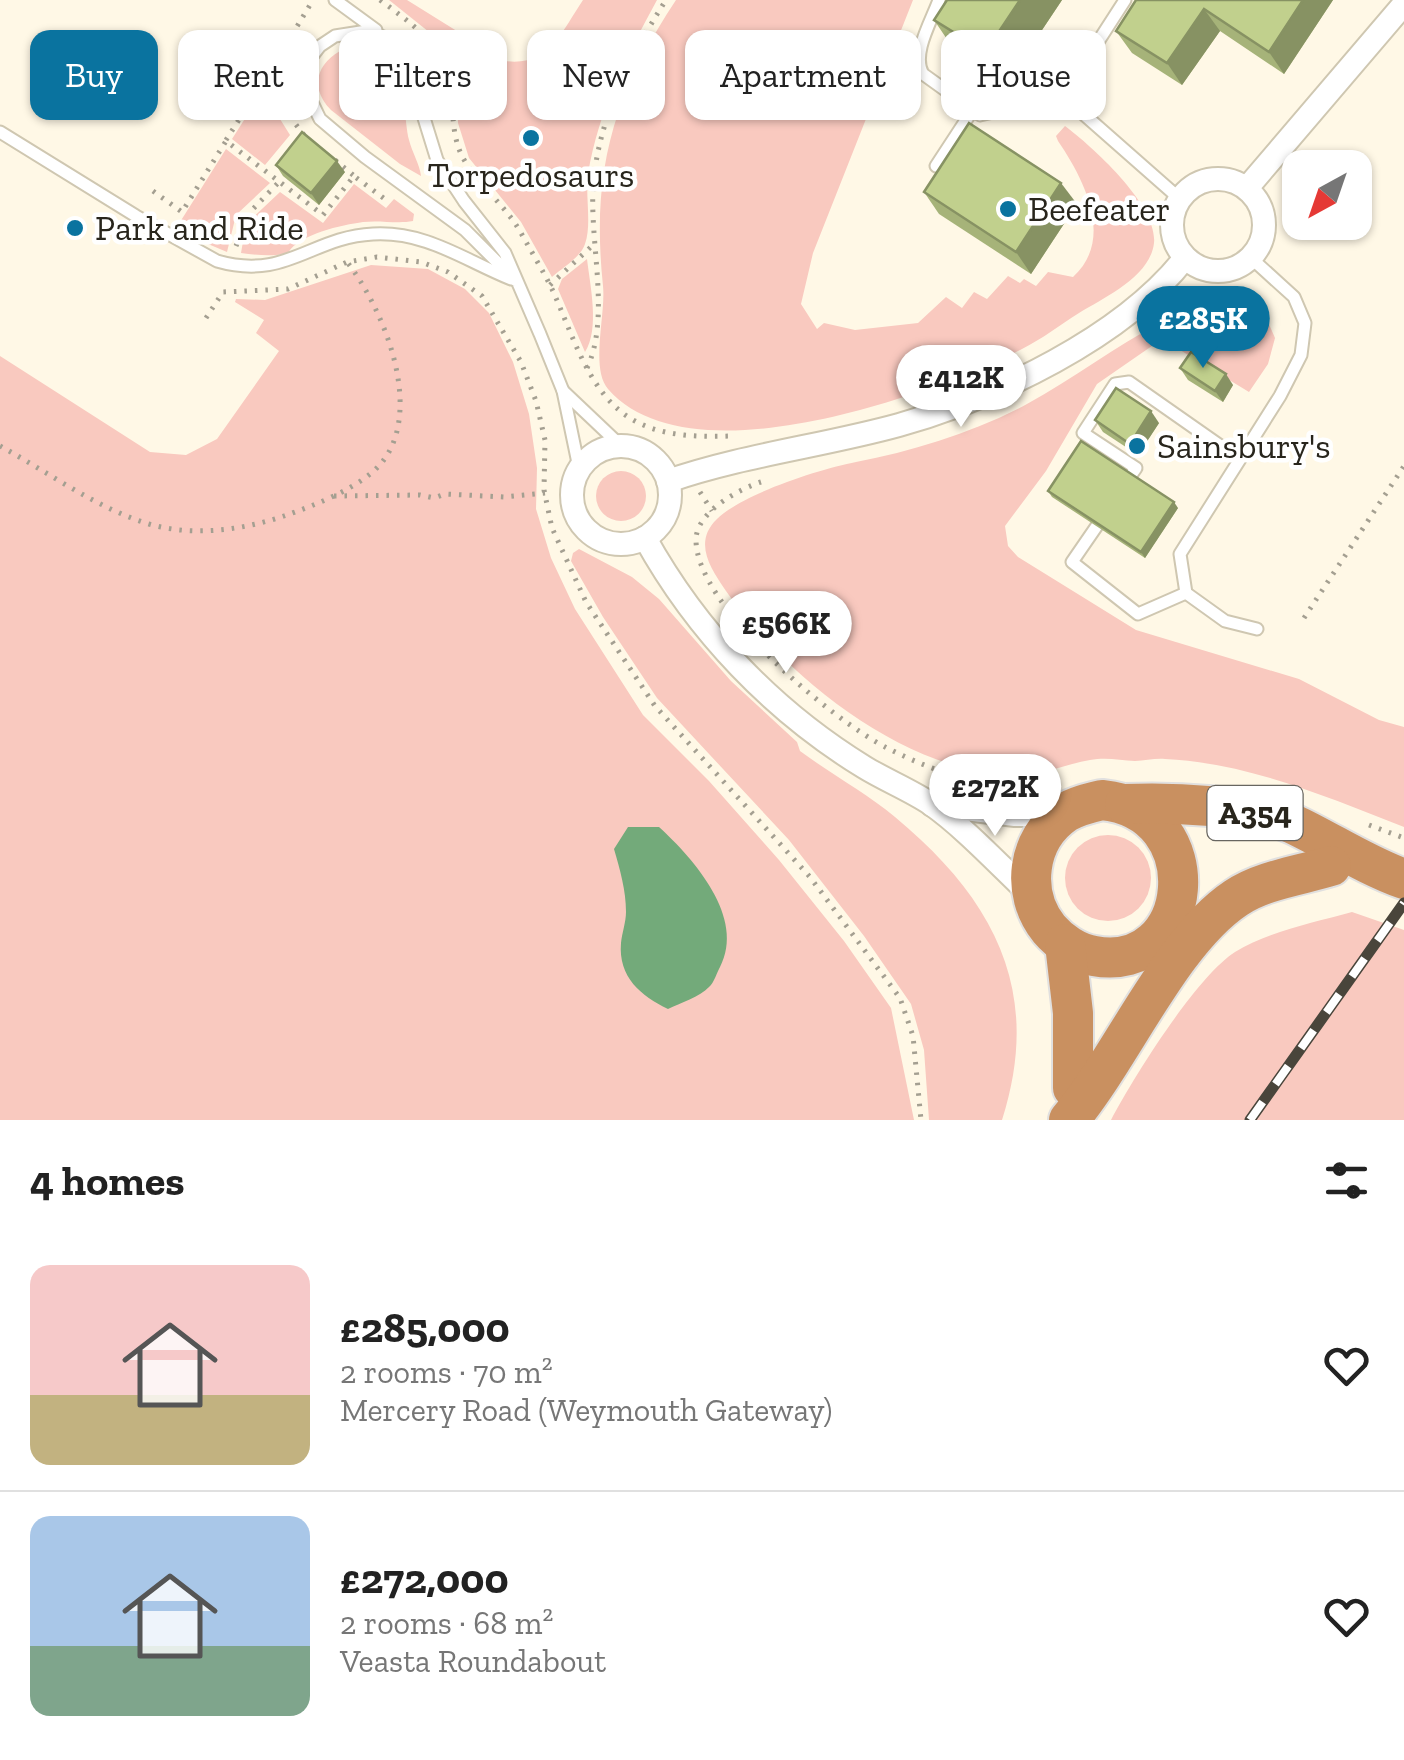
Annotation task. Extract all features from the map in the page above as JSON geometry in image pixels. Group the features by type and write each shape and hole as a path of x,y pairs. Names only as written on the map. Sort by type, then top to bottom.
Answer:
{"highway":[{"name":"A354","path":"1058,799 1174,804 1261,814 1388,860"},
{"path":"1058,799 1050,826 1034,856 1032,896 1050,931 1086,954 1108,958 1137,952 1148,944"},
{"name":"A354","path":"1068,1109 1148,944 1171,919 1177,904 1180,872 1176,854 1156,824 1126,804"},
{"name":"A354","path":"1177,904 1213,882 1266,864 1331,866 1388,860"},
{"path":"1068,1109 1092,1093 1154,995 1206,924 1238,896 1331,866"},
{"path":"1065,944 1072,997 1068,1109"}],"street":[{"path":"1246,188 1404,4"},
{"path":"1208,179 1232,180 1246,188 1260,205 1264,219 1264,233 1251,258 1240,266 1214,272 1185,258 1174,241 1172,225 1180,199 1194,185 1208,179"},
{"path":"668,482 901,424 1023,378 1120,320 1164,285 1185,258"},
{"path":"620,445 650,455 668,482 670,498 667,514 645,538 629,544 613,544 585,529 571,500 572,483 579,468 604,448 620,445"},
{"path":"645,538 696,616 762,690 841,752 932,805 1032,896"},
{"path":"932,805 1014,814 1058,799"}],"lane":[{"path":"335,0 375,30"},
{"path":"939,0 918,68 941,86"},
{"path":"1106,30 1125,0"},
{"path":"339,35 320,46 306,74 305,88 320,119 364,157 466,230 515,280"},
{"path":"425,120 438,160 505,253 563,391 579,468"},
{"path":"936,166 966,120"},
{"path":"1090,120 1180,199"},
{"path":"0,132 136,216 231,265 254,268 282,264 342,238 408,235 451,248 484,268 515,280"},
{"path":"1251,258 1294,297 1304,323 1302,355 1180,554 1186,593 1226,621 1257,629"},
{"path":"1186,593 1138,614 1072,562 1136,468 1083,433 1115,384 1129,382 1239,460"},
{"path":"563,391 620,445"}],"path":[{"path":"380,0 431,41 444,64 453,135 464,160 517,226 550,284 587,368 611,402 635,422 690,438 746,436"},
{"path":"587,368 594,353 598,304 594,178 609,110 630,61 666,0"},
{"path":"153,191 182,212 239,120"},
{"path":"226,141 323,215 354,176"},
{"path":"330,156 386,200"},
{"path":"206,318 223,292 250,212 280,182"},
{"path":"550,284 594,244"},
{"path":"223,292 288,288 347,262 377,257 421,262 448,272 482,296 521,362 545,440 545,493 552,528 586,602 655,706 810,876 900,998 913,1036 921,1120"},
{"path":"0,446 98,502 150,524 190,530 245,529 332,496 384,460 397,432 399,402 399,378 378,312 347,262"},
{"path":"1304,618 1404,466"},
{"path":"764,482 748,486 712,511 701,522 696,538 709,579 755,644 882,746 916,762 987,785 1023,788 1058,799"},
{"path":"332,496 434,498 444,494 504,497 545,493"},
{"path":"1356,820 1388,860 1404,838"}],"shaded area":[{"path":"389,0 407,0 455,30 426,30"},
{"path":"583,0 657,0 641,30 564,30"},
{"path":"676,0 913,0 901,30 685,30 685,120 866,120 813,253 801,304 817,329 824,323 855,330 918,323 946,297 962,308 974,292 987,299 1008,276 1036,286 1048,272 1073,277 1085,262 1094,227 1085,191 1056,136 1065,126 1107,162 1135,195 1152,228 1151,255 1125,285 1029,345 981,368 871,407 810,422 750,430 694,429 645,416 608,389 600,368 600,207 616,120 665,120 665,30 657,30"},
{"path":"339,52 339,116 319,91 320,73"},
{"path":"527,59 527,120 601,120 588,174 585,244 552,277 521,222 469,158 458,123 507,120 507,61"},
{"path":"244,120 281,120 290,135 265,165 232,139"},
{"path":"344,120 406,120 421,176"},
{"path":"226,149 270,183 236,215 227,252 175,230"},
{"path":"354,184 386,208 394,199 414,214 413,221 363,222 333,228 301,241 288,253 241,253 246,224 280,192 323,223"},
{"path":"587,259 593,319 585,352 558,289 562,279"},
{"path":"371,265 428,269 465,289 489,313 513,362 529,414 537,468 536,509 551,558 575,609 643,715 779,860 891,1008 914,1120 0,1120 0,356 150,452 186,455 217,439 279,351 256,333 264,320 236,299 265,300"},
{"path":"1241,304 1268,322 1275,338 1268,364 1249,392 1162,339 1097,384 1046,471 1005,526 1008,546 1018,557 1136,630 1299,679 1379,720 1404,727 1404,827 1287,783 1196,762 1096,759 1009,775 969,769 928,756 888,737 813,685 751,623 710,564 705,546 710,528 744,501 823,470 965,432 1027,404 1183,311 1201,305"},
{"path":"621,471 639,478 646,496 639,514 621,521 603,514 596,496 603,478"},
{"path":"579,549 632,577 659,599 731,681 797,742 800,751 895,817 960,881 984,916 1013,990 1017,1030 1013,1074 1002,1120 929,1120 924,1050 911,1004 789,840 657,698 571,561"},
{"path":"628,827 659,827 673,840 701,872 721,910 726,929 726,948 711,985 668,1009 640,991 623,966 621,943 626,904 614,849"},
{"path":"1108,835 1125,838 1139,847 1148,861 1148,895 1139,909 1125,918 1108,921 1091,918 1077,909 1068,895 1065,878 1068,861 1077,847 1091,838"},
{"path":"1352,912 1404,930 1404,1120 1111,1120 1167,1030 1219,965 1262,938"}],"building":[{"path":"947,0 1020,0 1000,30 950,30 934,20"},
{"path":"1136,0 1303,0 1269,52 1204,9 1167,63 1116,31"},
{"name":"Beefeater","path":"969,123 1061,183 1016,252 924,192"},
{"path":"302,132 337,161 311,193 276,165"},
{"path":"1191,352 1226,374 1215,391 1180,368"},
{"path":"1116,388 1151,411 1130,444 1095,420"},
{"path":"1081,441 1174,502 1141,552 1048,491"}],"railway":[{"path":"1250,1120 1404,903"}],"place":[{"name":"Torpedosaurs","path":"531,138"},
{"name":"Beefeater","path":"1008,209"},
{"name":"Park and Ride","path":"75,228"},
{"name":"Sainsbury's","path":"1137,446"}]}
